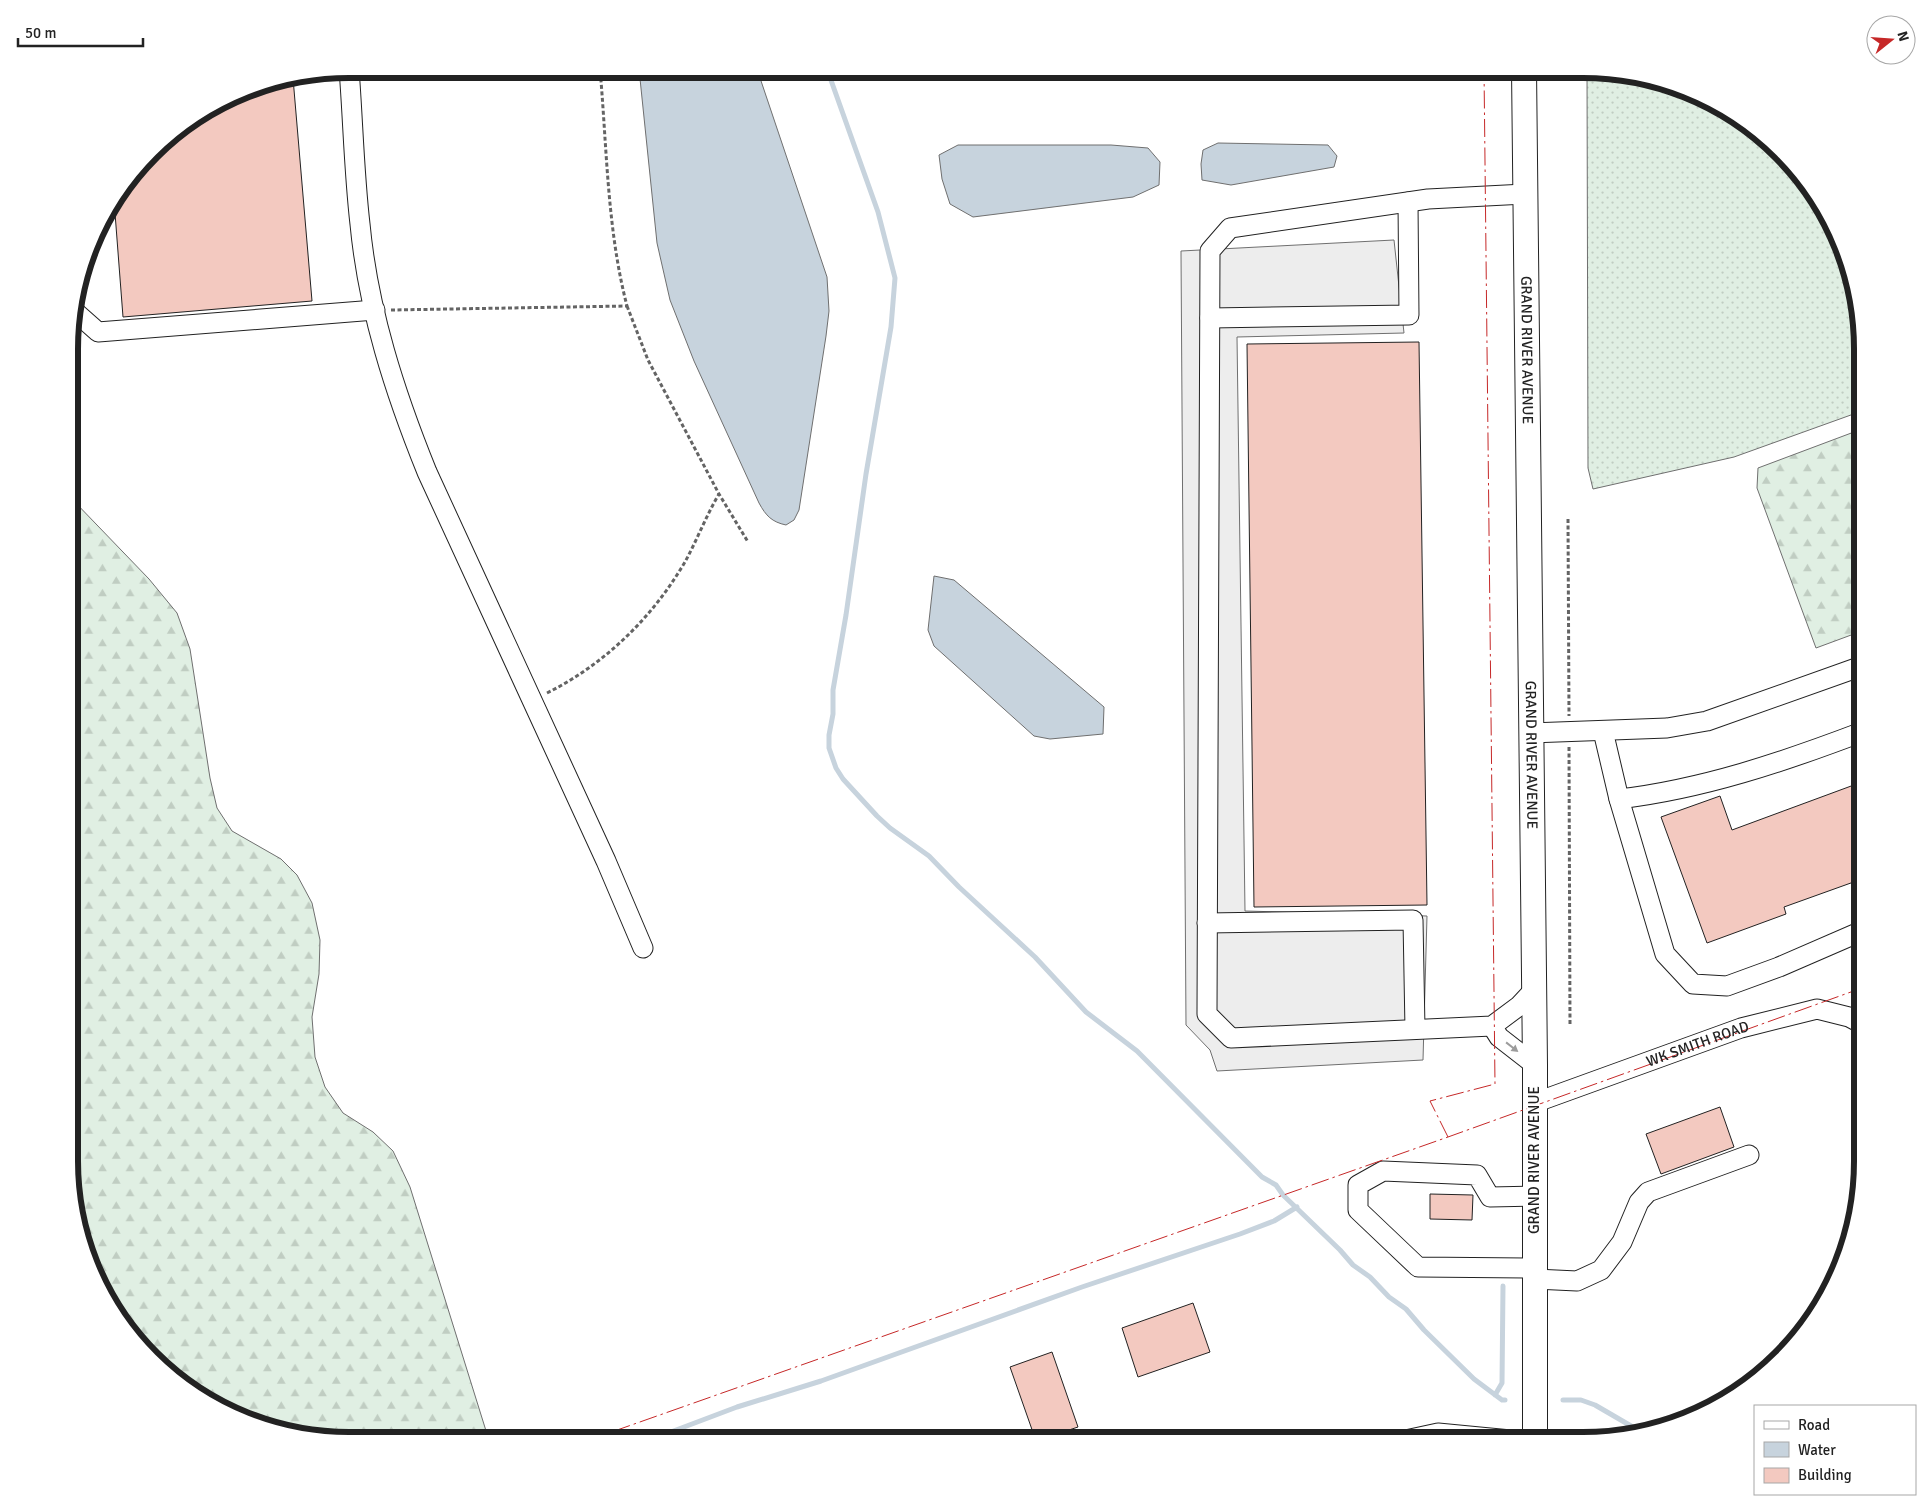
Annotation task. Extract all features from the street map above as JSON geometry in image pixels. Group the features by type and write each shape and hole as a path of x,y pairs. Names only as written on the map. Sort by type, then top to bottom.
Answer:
{"main road":[{"name":"GRAND RIVER AVENUE","path":"1524,78 1535,1065 1535,1432"}],"street":[{"path":"350,78 360,225 375,310 386,355 414,439 606,861 643,948"},
{"path":"1525,194 1408,202 1230,228 1210,251 1206,1014 1231,1038 1492,1026 1519,1006 1533,991"},
{"path":"1210,318 1409,315 1408,202"},
{"path":"80,316 98,332 375,310"},
{"path":"1530,732 1603,732 1667,728 1707,721 1854,669"},
{"path":"1603,732 1619,799 1665,954 1693,984 1727,986 1779,968 1854,935"},
{"path":"1619,799 1659,794 1745,772 1788,760 1854,735"},
{"path":"1207,923 1413,920 1415,1029"},
{"name":"WK SMITH ROAD","path":"1534,1102 1741,1028 1817,1009 1854,1020"},
{"path":"1492,1026 1499,1037 1535,1065"},
{"path":"1534,1196 1490,1197 1477,1174 1383,1171 1358,1186 1358,1210 1418,1267 1535,1274 1577,1281 1601,1270 1622,1242 1639,1202 1648,1192 1749,1155"}],"path":[{"path":"601,78 615,242 620,277 628,306 648,360 748,542"},
{"path":"375,310 628,306"},
{"path":"532,700 586,671 640,624 684,564 720,494"},
{"path":"1568,519 1570,1024"}],"green space":[{"path":"1587,78 1600,78 1635,83 1670,92 1702,105 1718,114 1733,123 1774,157 1808,198 1833,245 1848,296 1854,348 1854,414 1734,457 1593,489 1588,468"},
{"path":"1854,432 1854,634 1816,648 1757,488 1758,468"},
{"path":"78,505 149,579 177,613 190,649 210,778 217,808 232,831 281,859 297,875 312,903 320,940 319,974 312,1017 315,1057 325,1087 343,1113 373,1132 393,1151 410,1187 486,1432 331,1432 278,1423 245,1412 198,1387 157,1353 123,1312 105,1281 87,1232 78,1179"}],"shaded area":[{"path":"1394,240 1404,333 1237,337 1245,911 1427,916 1423,1060 1217,1071 1210,1050 1186,1025 1181,251"}],"water":[{"path":"640,78 760,78 827,277 829,311 799,510 794,520 786,525 770,518 764,512 694,361 670,300 657,243"},
{"path":"1218,143 1328,145 1337,156 1334,167 1231,185 1202,180 1201,164 1203,150"},
{"path":"958,145 1111,145 1148,148 1160,162 1159,185 1133,197 973,217 950,204 942,179 939,155"},
{"path":"934,576 954,580 1104,707 1103,734 1050,739 1034,736 934,646 928,630"}],"building":[{"path":"293,84 312,301 123,317 115,212 123,198 157,157 198,123 245,98"},
{"path":"1419,342 1427,905 1254,907 1247,344"},
{"path":"1854,785 1854,882 1784,907 1786,914 1707,943 1661,817 1720,796 1732,830"},
{"path":"1720,1107 1734,1147 1661,1174 1646,1134"},
{"path":"1430,1194 1473,1195 1472,1220 1430,1219"},
{"path":"1193,1303 1210,1352 1138,1377 1122,1328"},
{"path":"1052,1352 1078,1427 1063,1432 1033,1432 1010,1367"}],"waterway":[{"path":"830,78 878,212 895,278 891,327 833,690 833,714 829,735 829,748 836,768 843,779 877,816 890,828 929,856 959,887 1035,957 1086,1012 1137,1051 1262,1177 1276,1185 1283,1195 1353,1265 1370,1277 1389,1297 1406,1309 1424,1330 1474,1379 1502,1400 1505,1400"},
{"path":"671,1432 737,1407 821,1381 1082,1287 1240,1234 1274,1221 1297,1207"},
{"path":"1495,1395 1502,1383 1503,1286"},
{"path":"1563,1400 1581,1400 1595,1405 1633,1427"}],"power":[{"path":"1448,1137 1430,1101 1495,1084 1484,78"},
{"path":"612,1432 1448,1137 1854,991"}]}
